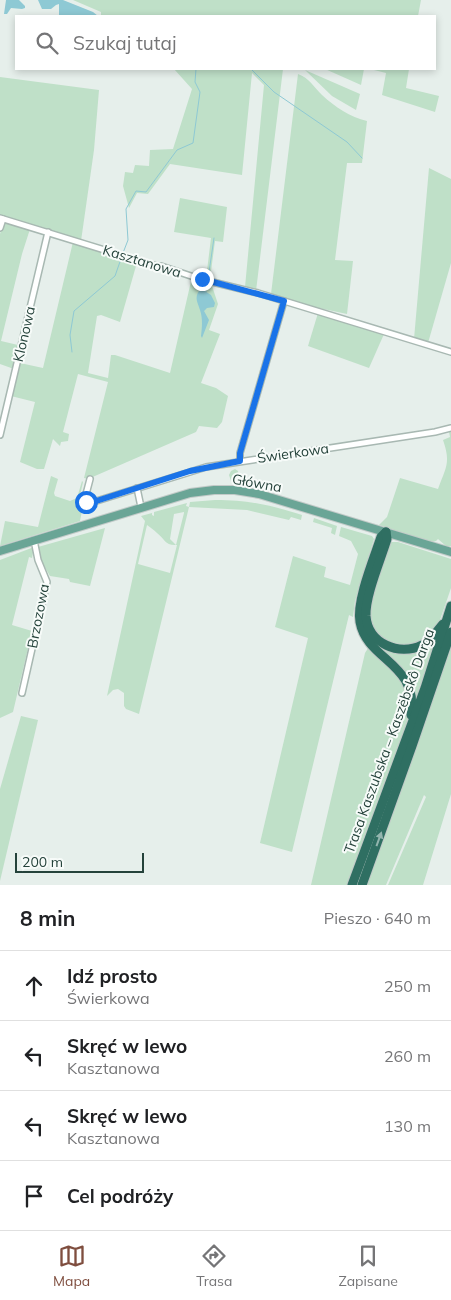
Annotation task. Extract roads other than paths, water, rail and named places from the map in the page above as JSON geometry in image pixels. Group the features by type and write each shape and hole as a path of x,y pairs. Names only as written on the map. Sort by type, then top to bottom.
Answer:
{"highway":[{"path":"386,532 387,538 367,605 367,623 372,633 385,645 397,649 410,649 428,642 448,616"},
{"path":"386,532 379,542 362,598 360,617 362,628 367,638 398,671 410,688 412,707 401,753"},
{"name":"Trasa Kaszubska – Kaszëbskô Darga","path":"352,885 401,753 451,606"},
{"name":"Trasa Kaszubska – Kaszëbskô Darga","path":"362,885 451,632"}],"main road":[{"name":"Główna","path":"0,551 190,493 235,490 278,499 450,552"}],"street":[{"path":"0,228 1,218"},
{"name":"Kasztanowa","path":"1,218 160,267 284,301 451,352"},
{"name":"Klonowa","path":"0,435 48,232"},
{"path":"240,461 240,453 256,392 284,301"},
{"name":"Świerkowa","path":"90,479 85,498 86,502 90,503 190,471 240,461 451,428"},
{"path":"137,488 141,507"},
{"name":"Brzozowa","path":"22,693 47,582 38,560 34,540"}],"water":[{"path":"6,0 19,0 25,8 11,8 7,14 4,14"},
{"path":"38,0 63,0 97,15 59,15 59,4 51,9 42,9"},
{"path":"203,290 211,295 215,303 214,307 207,308 204,311 209,320 202,338 202,317 197,298 199,291"}],"waterway":[{"path":"123,253 128,240 126,209 136,191 146,192 177,150 193,143 200,92 195,82 196,70"},
{"path":"252,70 274,92 347,142 362,158"},
{"path":"208,279 214,238"},
{"path":"72,352 70,335 74,311 115,276 122,256"},
{"path":"206,292 207,283"}]}
